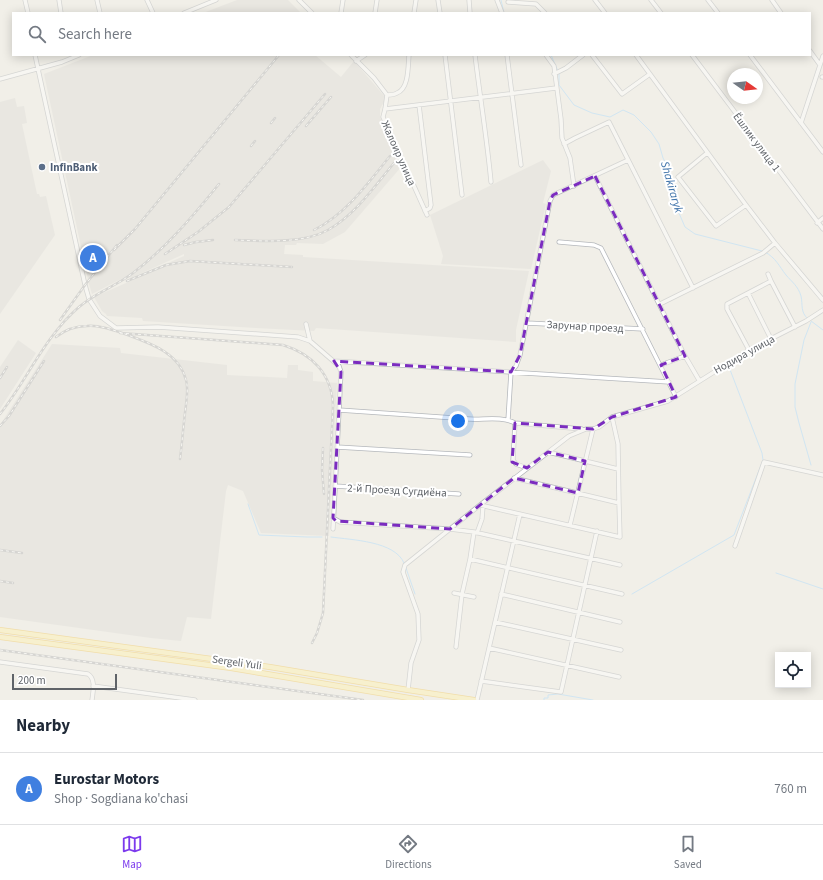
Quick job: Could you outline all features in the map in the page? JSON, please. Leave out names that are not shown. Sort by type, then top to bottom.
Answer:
[{"type":"main road","name":"Sergeli Yuli","points":[[0,630],[270,667],[476,700]]},
{"type":"main road","name":"Sergeli Yuli","points":[[0,637],[231,668],[421,700]]},
{"type":"street","points":[[25,0],[28,12]]},
{"type":"street","points":[[59,0],[62,12]]},
{"type":"street","points":[[97,0],[100,12]]},
{"type":"street","points":[[147,0],[153,12]]},
{"type":"street","points":[[186,12],[216,0]]},
{"type":"street","points":[[299,0],[311,12]]},
{"type":"street","points":[[341,12],[343,0]]},
{"type":"street","points":[[375,12],[377,0]]},
{"type":"street","points":[[414,12],[416,0]]},
{"type":"street","points":[[438,0],[440,12]]},
{"type":"street","points":[[469,0],[470,12]]},
{"type":"street","points":[[497,0],[502,12]]},
{"type":"street","points":[[595,0],[602,12]]},
{"type":"street","points":[[651,0],[660,12]]},
{"type":"street","points":[[708,0],[717,12]]},
{"type":"street","points":[[772,0],[780,12]]},
{"type":"street","points":[[508,2],[536,4],[544,12]]},
{"type":"street","points":[[811,52],[820,64]]},
{"type":"street","points":[[36,56],[87,292],[94,308],[100,316],[116,328],[158,326],[298,337],[310,340],[341,368],[333,529]]},
{"type":"street","points":[[0,79],[62,62],[71,56]]},
{"type":"street","points":[[352,56],[374,78],[387,95],[397,93],[402,90],[406,83],[409,56]]},
{"type":"street","points":[[356,60],[363,56]]},
{"type":"street","points":[[445,56],[462,195]]},
{"type":"street","points":[[475,56],[486,131],[491,182]]},
{"type":"street","points":[[507,56],[521,165]]},
{"type":"street","points":[[547,56],[557,73],[556,88],[561,119],[562,138],[570,158],[574,186]]},
{"type":"street","points":[[557,73],[582,56]]},
{"type":"street","points":[[593,56],[622,94],[650,74]]},
{"type":"street","points":[[637,56],[746,205],[823,300]]},
{"type":"street","name":"Ёшлик улица 1","points":[[693,56],[823,229]]},
{"type":"street","points":[[751,56],[823,152]]},
{"type":"street","points":[[801,123],[823,56]]},
{"type":"street","points":[[385,109],[556,88]]},
{"type":"street","name":"Жалоир улица","points":[[387,95],[382,117],[427,215]]},
{"type":"street","points":[[419,105],[431,205],[430,208],[425,211]]},
{"type":"street","points":[[564,144],[610,122],[693,288]]},
{"type":"street","points":[[708,153],[678,177],[716,226],[746,205]]},
{"type":"street","points":[[508,420],[511,372],[516,366],[520,355],[550,201],[553,195],[628,160]]},
{"type":"street","points":[[595,176],[685,356],[699,380]]},
{"type":"street","points":[[817,223],[823,218]]},
{"type":"street","points":[[559,242],[594,245],[601,248],[676,397]]},
{"type":"street","points":[[660,304],[763,253],[776,243]]},
{"type":"street","points":[[768,274],[795,327]]},
{"type":"street","points":[[749,350],[727,307],[729,303],[771,281]]},
{"type":"street","points":[[748,293],[771,339]]},
{"type":"street","name":"Нодира улица","points":[[593,430],[612,418],[668,401],[676,397],[699,380],[749,350],[795,327],[823,310]]},
{"type":"street","name":"Зарунар проезд","points":[[526,323],[643,329]]},
{"type":"street","points":[[306,324],[310,340]]},
{"type":"street","points":[[661,365],[685,356]]},
{"type":"street","points":[[334,361],[669,382]]},
{"type":"street","points":[[339,410],[508,420],[515,423],[593,430],[570,525]]},
{"type":"street","points":[[482,505],[620,537],[618,444],[612,418]]},
{"type":"street","points":[[515,423],[513,460],[516,464],[527,468]]},
{"type":"street","points":[[408,690],[411,663],[419,640],[418,614],[404,572],[405,566],[514,478],[569,436],[586,429]]},
{"type":"street","points":[[337,447],[470,455]]},
{"type":"street","points":[[548,452],[618,469]]},
{"type":"street","points":[[735,546],[764,462],[823,475]]},
{"type":"street","points":[[514,478],[619,503]]},
{"type":"street","name":"2-й Проезд Сугдиёна","points":[[335,486],[459,494]]},
{"type":"street","points":[[456,647],[462,594],[475,533],[482,519],[482,505]]},
{"type":"street","points":[[476,700],[482,681],[520,514]]},
{"type":"street","points":[[333,518],[340,522],[450,529],[475,533],[620,565]]},
{"type":"street","points":[[482,681],[561,692],[597,532]]},
{"type":"street","points":[[470,560],[622,594]]},
{"type":"street","points":[[454,593],[474,597]]},
{"type":"street","points":[[501,594],[620,622]]},
{"type":"street","points":[[495,622],[621,650]]},
{"type":"street","points":[[489,648],[619,677]]},
{"type":"street","points":[[0,662],[86,674],[93,678],[92,700]]},
{"type":"street","points":[[93,686],[178,699],[195,700]]},
{"type":"highlighted area","points":[[595,176],[685,356],[661,365],[676,397],[612,417],[593,429],[515,423],[512,462],[527,468],[548,452],[585,461],[578,493],[514,478],[450,529],[336,521],[333,518],[341,372],[334,361],[511,372],[520,355],[550,201],[553,195]]},
{"type":"shaded area","points":[[237,0],[288,0],[300,12],[206,12]]},
{"type":"shaded area","points":[[90,56],[316,56],[341,77],[354,61],[386,98],[380,109],[380,117],[402,166],[345,232],[323,244],[297,243],[296,245],[285,245],[284,254],[303,255],[303,257],[529,271],[516,330],[516,342],[316,328],[314,331],[143,321],[142,318],[107,316],[102,311],[94,297],[184,256],[184,254],[131,278],[127,276],[92,294],[44,74]]},
{"type":"shaded area","points":[[15,98],[17,107],[24,106],[27,123],[22,124],[37,194],[39,194],[40,197],[46,196],[55,235],[0,314],[0,102]]},
{"type":"shaded area","points":[[543,160],[551,171],[543,203],[546,204],[531,269],[441,264],[443,256],[430,215]]},
{"type":"shaded area","points":[[18,340],[36,353],[0,409],[0,367]]},
{"type":"shaded area","points":[[52,344],[120,348],[121,353],[227,365],[227,375],[287,378],[288,365],[298,365],[298,370],[313,372],[313,381],[337,383],[329,536],[261,533],[243,491],[228,485],[226,491],[211,619],[187,617],[181,641],[0,617],[0,425]]},
{"type":"waterway","name":"Shakiraryk","points":[[501,0],[504,12]]},
{"type":"waterway","name":"Shakiraryk","points":[[551,56],[558,71]]},
{"type":"waterway","name":"Shakiraryk","points":[[559,74],[559,85],[574,105],[592,113],[610,117],[623,110],[634,115],[651,132],[659,144],[663,158],[668,167],[667,177],[672,197],[685,227],[695,234],[762,251]]},
{"type":"waterway","name":"Shakiraryk","points":[[765,252],[775,260],[797,287],[801,296],[804,314],[808,319]]},
{"type":"waterway","name":"Shakiraryk","points":[[811,321],[823,330]]},
{"type":"waterway","points":[[811,322],[804,340],[795,384],[795,407],[811,465]]},
{"type":"waterway","points":[[632,594],[734,535],[763,460],[762,453],[729,367]]},
{"type":"waterway","points":[[248,504],[259,535],[322,537]]},
{"type":"waterway","points":[[331,537],[361,541],[382,546],[392,550],[404,563]]},
{"type":"waterway","points":[[406,568],[415,594]]},
{"type":"waterway","points":[[776,573],[823,589]]},
{"type":"waterway","points":[[544,700],[544,698],[548,698],[548,695],[558,694],[593,700]]},
{"type":"railway","points":[[114,250],[135,229],[278,56]]},
{"type":"railway","points":[[165,254],[198,232],[229,207],[325,94]]},
{"type":"railway","points":[[306,126],[331,97]]},
{"type":"railway","points":[[271,123],[275,118]]},
{"type":"railway","points":[[251,146],[255,141]]},
{"type":"railway","points":[[314,230],[326,223],[346,207],[365,187],[390,156]]},
{"type":"railway","points":[[235,240],[295,240],[307,238],[328,230],[338,224],[356,208],[394,163]]},
{"type":"railway","points":[[0,414],[46,345],[67,319],[85,302],[126,278],[157,253],[179,231],[219,184]]},
{"type":"railway","points":[[184,245],[213,240]]},
{"type":"railway","points":[[60,320],[85,285],[117,245]]},
{"type":"railway","points":[[127,281],[166,265],[190,261],[292,267]]},
{"type":"railway","points":[[56,337],[67,330],[78,327],[102,327],[153,345],[177,362],[186,380],[187,388],[180,459]]},
{"type":"railway","points":[[120,333],[283,345],[303,354],[311,360],[324,375],[329,384],[333,406],[323,613],[317,633],[312,643]]},
{"type":"railway","points":[[0,426],[9,416],[44,361]]},
{"type":"railway","points":[[0,378],[7,367]]},
{"type":"railway","points":[[323,448],[322,470],[324,494]]},
{"type":"railway","points":[[0,550],[22,553]]},
{"type":"railway","points":[[0,581],[13,583]]},
{"type":"railway","points":[[0,650],[363,700]]},
{"type":"place","name":"InfinBank","points":[[42,167]]},
{"type":"place","name":"Eurostar Motors","points":[[93,258]]}]
